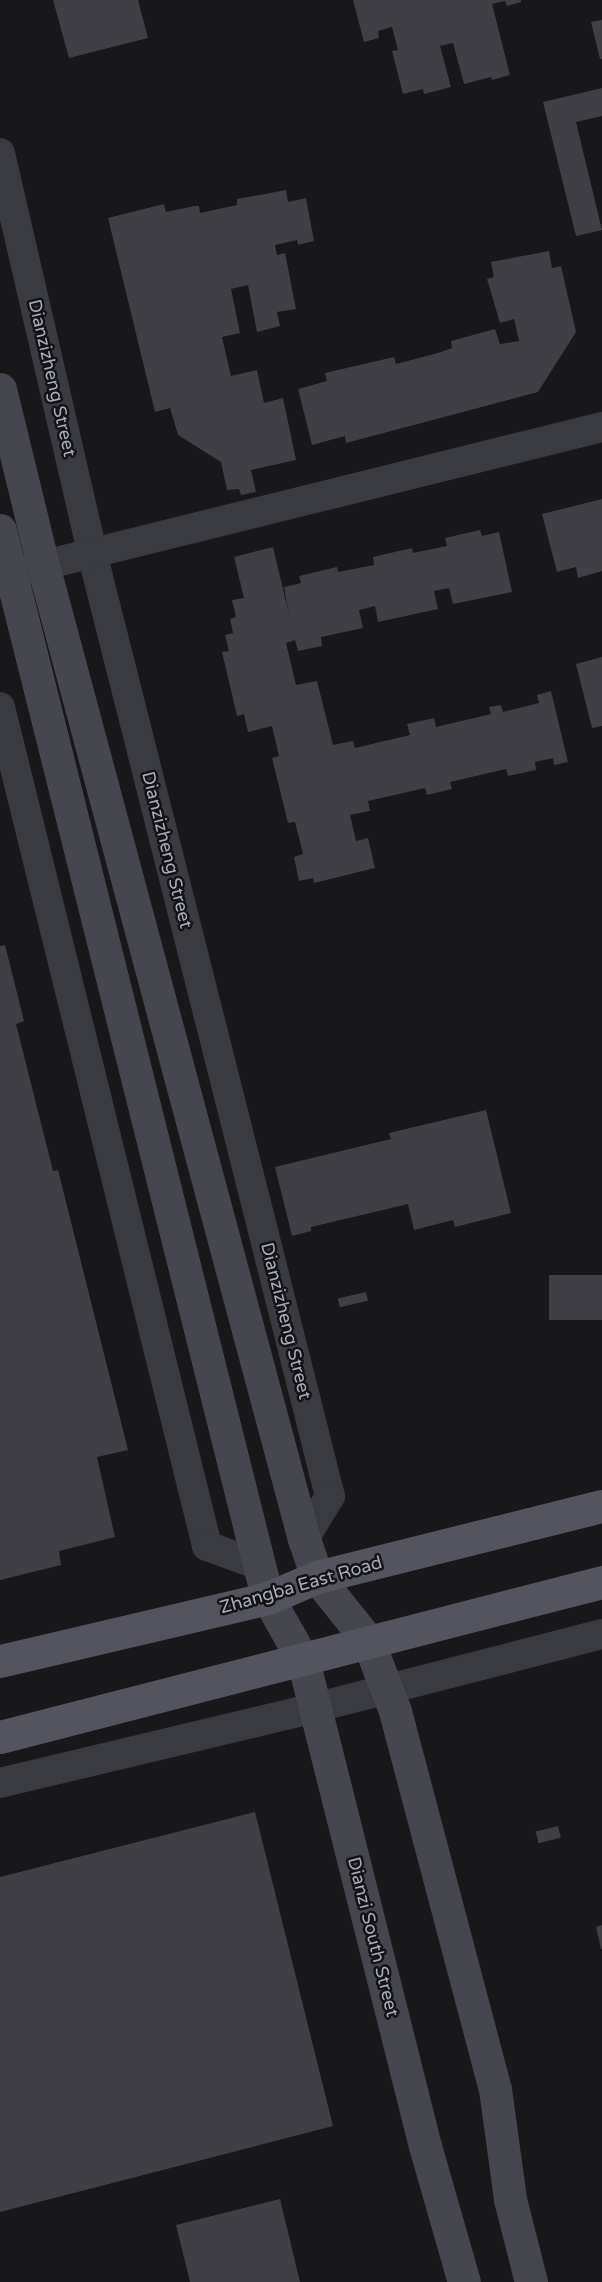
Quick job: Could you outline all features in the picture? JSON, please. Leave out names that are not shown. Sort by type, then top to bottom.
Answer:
[{"type":"main road","name":"Dianzizheng Street","points":[[0,389],[44,566],[304,1539],[317,1577],[368,1641]]},
{"type":"main road","points":[[0,530],[268,1598]]},
{"type":"main road","name":"Zhangba East Road","points":[[0,1661],[268,1598],[317,1577],[602,1506]]},
{"type":"main road","points":[[0,1737],[602,1581]]},
{"type":"main road","name":"Dianzi South Street","points":[[268,1598],[303,1660],[425,2146],[464,2282]]},
{"type":"main road","points":[[368,1641],[388,1690],[495,2089],[510,2199],[531,2282]]},
{"type":"street","name":"Dianzizheng Street","points":[[0,153],[92,553],[330,1496],[304,1539]]},
{"type":"street","points":[[11,574],[602,427]]},
{"type":"street","points":[[46,713],[1,718],[207,1546],[259,1565]]},
{"type":"street","points":[[0,1783],[388,1690],[602,1634]]},
{"type":"building","points":[[53,0],[138,0],[148,38],[69,58]]},
{"type":"building","points":[[353,0],[521,0],[521,2],[507,6],[505,1],[492,4],[510,75],[464,84],[453,43],[440,46],[451,87],[424,94],[423,89],[403,94],[392,51],[398,50],[392,27],[378,31],[379,38],[364,42]]},
{"type":"building","points":[[602,20],[602,59],[600,59],[591,22]]},
{"type":"building","points":[[602,88],[602,116],[576,122],[602,230],[576,236],[543,102]]},
{"type":"building","points":[[286,190],[288,202],[306,198],[314,241],[298,245],[297,240],[275,245],[277,255],[285,253],[296,309],[277,312],[280,326],[257,332],[248,285],[231,289],[240,333],[222,337],[231,376],[257,370],[264,403],[283,398],[296,460],[251,470],[256,492],[241,495],[239,489],[227,490],[221,462],[178,435],[170,408],[155,412],[108,218],[164,204],[166,212],[199,206],[200,213],[237,205],[237,199]]},
{"type":"building","points":[[549,251],[552,268],[561,266],[576,332],[538,392],[346,443],[345,436],[312,445],[298,389],[327,381],[325,373],[394,357],[396,364],[438,353],[452,348],[451,341],[495,329],[500,344],[519,341],[514,319],[500,323],[487,279],[494,277],[491,262]]},
{"type":"building","points":[[602,499],[602,571],[578,578],[576,567],[557,572],[542,514]]},
{"type":"building","points":[[480,530],[482,536],[499,532],[512,592],[453,604],[449,588],[434,591],[438,609],[378,622],[375,606],[359,610],[363,628],[321,637],[322,646],[298,651],[295,640],[286,643],[296,685],[317,681],[333,745],[353,741],[355,748],[410,735],[407,724],[434,718],[436,727],[491,714],[489,707],[501,705],[503,712],[539,703],[537,695],[551,691],[568,762],[554,765],[553,758],[535,762],[536,770],[508,776],[506,769],[450,782],[452,789],[427,795],[425,788],[368,801],[370,811],[350,815],[356,841],[368,838],[375,868],[314,883],[313,878],[299,881],[294,857],[303,854],[295,822],[288,823],[272,758],[279,756],[272,726],[248,732],[244,714],[237,716],[222,652],[229,651],[225,635],[233,633],[230,619],[236,617],[232,600],[244,598],[234,557],[273,547],[289,614],[284,587],[301,583],[299,576],[337,567],[338,572],[374,565],[373,557],[412,548],[413,553],[447,546],[445,538]]},
{"type":"building","points":[[602,657],[602,726],[592,728],[576,664]]},
{"type":"building","points":[[5,945],[24,1021],[16,1024],[53,1171],[58,1170],[128,1450],[97,1457],[115,1537],[59,1551],[61,1565],[0,1580],[0,946]]},
{"type":"building","points":[[486,1110],[511,1213],[455,1227],[453,1220],[414,1230],[408,1204],[311,1227],[311,1231],[292,1236],[275,1167],[391,1139],[389,1133]]},
{"type":"building","points":[[549,1275],[602,1275],[602,1320],[549,1320]]},
{"type":"building","points":[[366,1292],[368,1301],[340,1307],[338,1299]]},
{"type":"building","points":[[255,1812],[333,2126],[0,2212],[0,1877]]},
{"type":"building","points":[[558,1826],[561,1838],[539,1843],[536,1832]]},
{"type":"building","points":[[602,1925],[602,1949],[601,1949],[596,1927]]},
{"type":"building","points":[[280,2199],[300,2282],[190,2282],[176,2225]]}]
